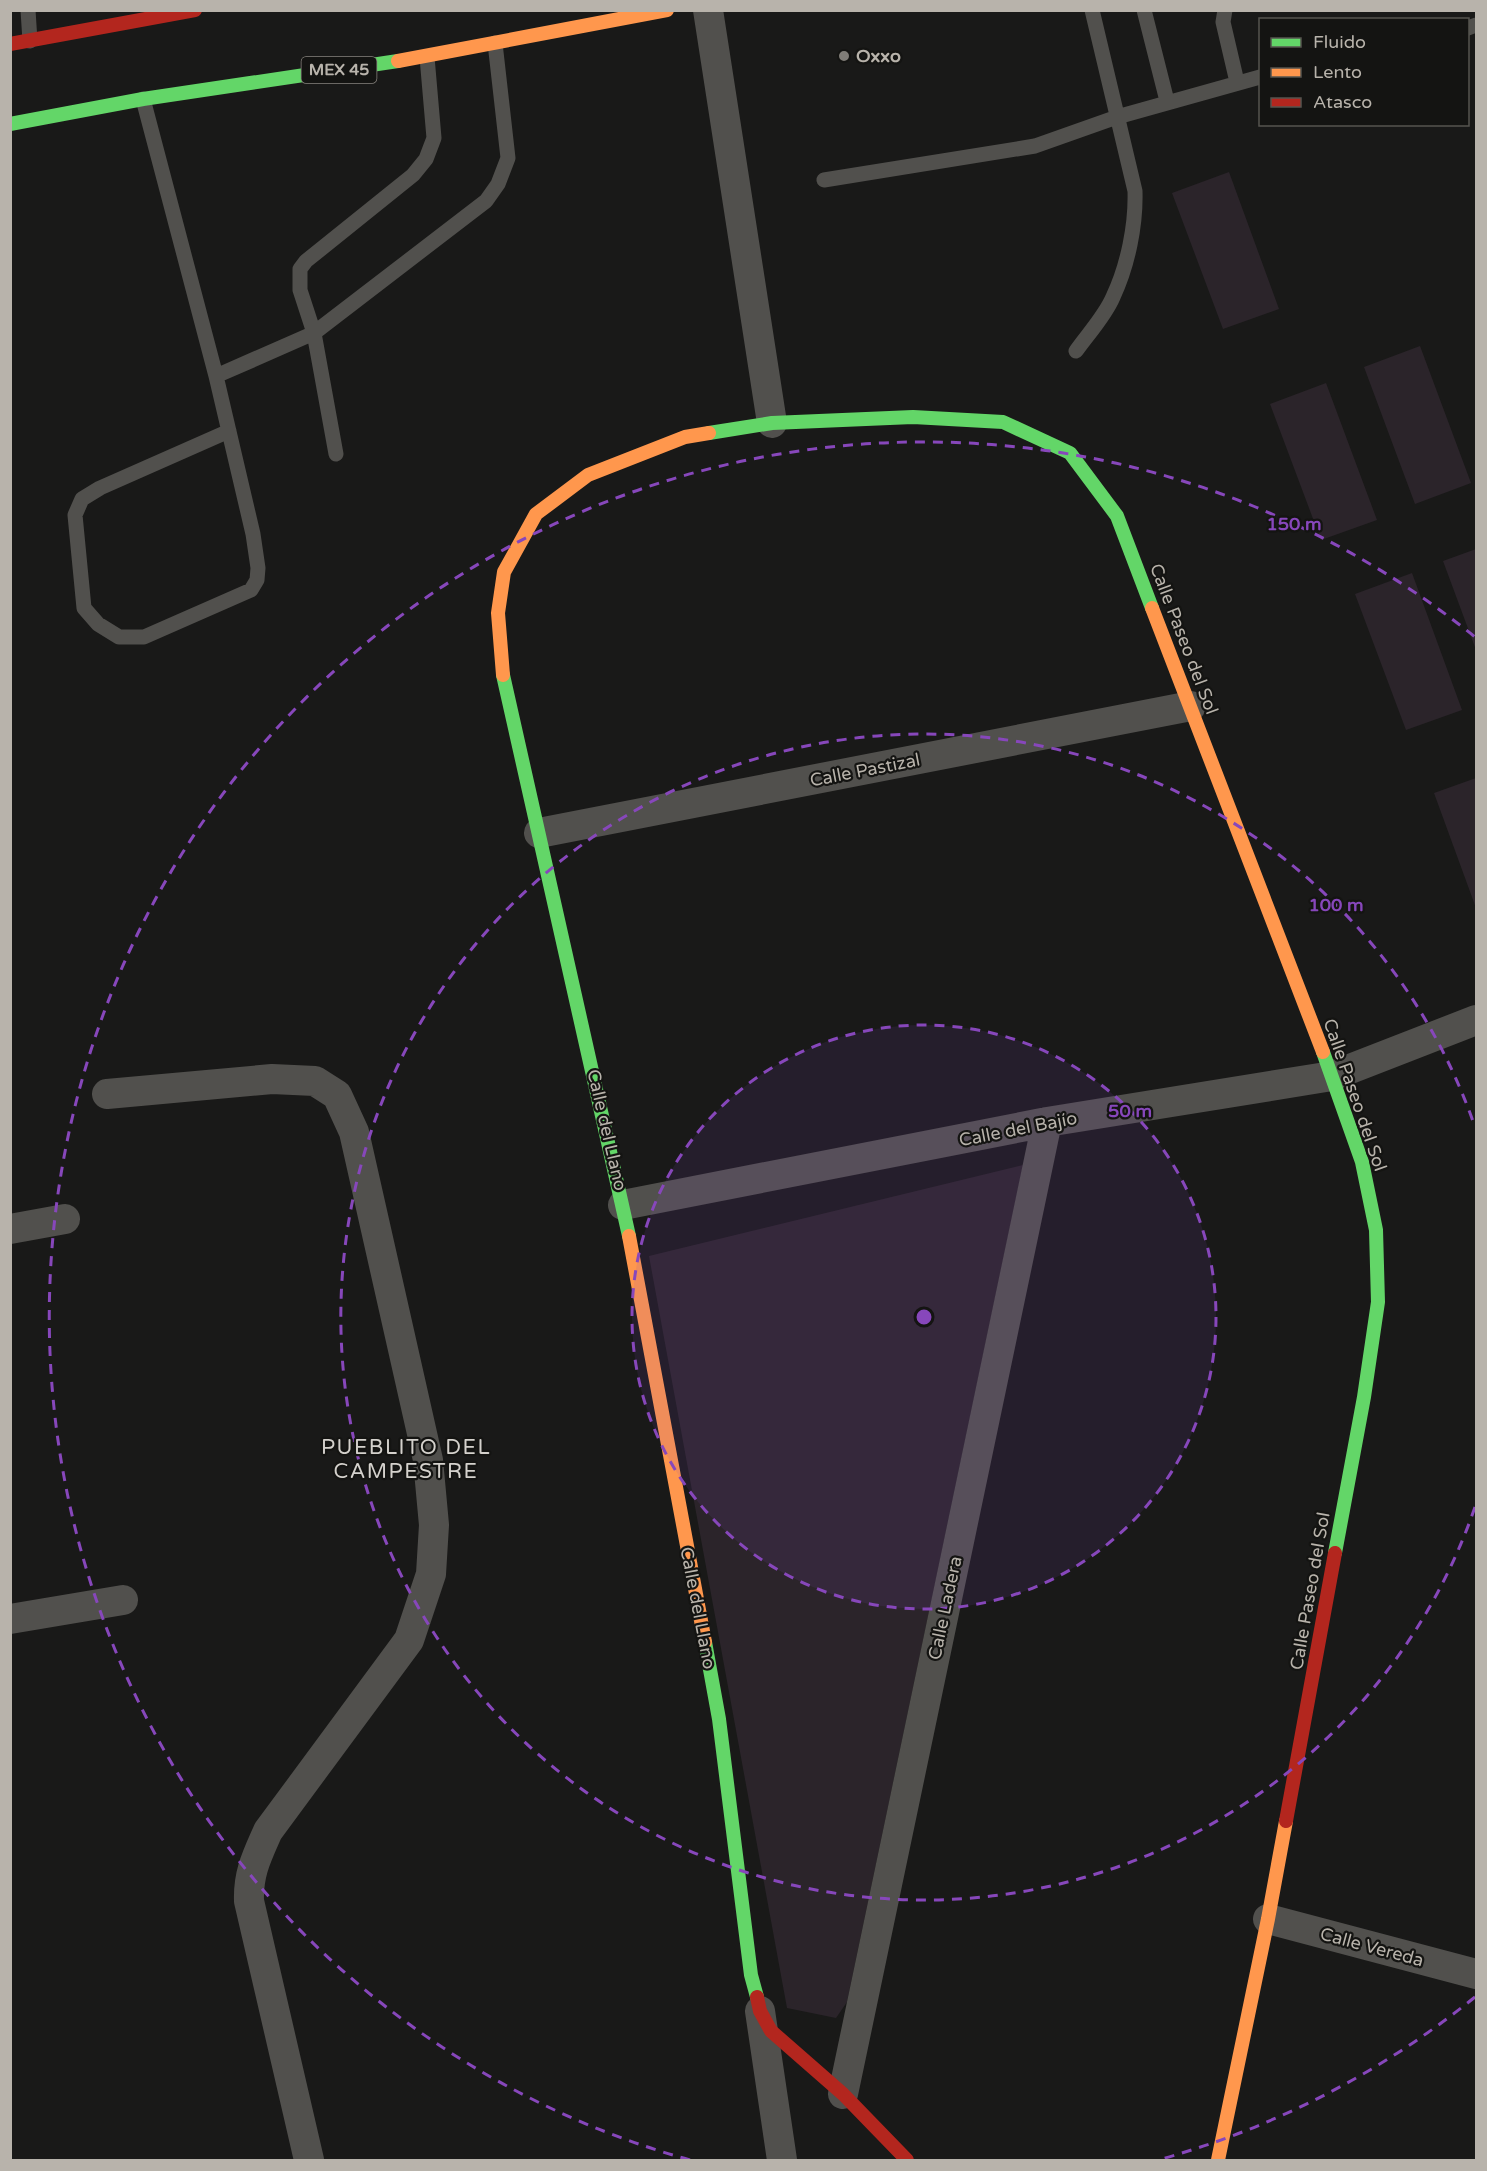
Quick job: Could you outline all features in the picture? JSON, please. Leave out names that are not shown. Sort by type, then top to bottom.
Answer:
[{"type":"street","points":[[10,44],[195,10]]},
{"type":"street","name":"MEX 45","points":[[10,124],[143,99],[427,57],[667,10]]},
{"type":"street","points":[[708,10],[772,423]]},
{"type":"street","name":"Calle Paseo del Sol","points":[[772,423],[913,417],[1003,422],[1070,453],[1118,516],[1332,1076],[1362,1162],[1376,1230],[1378,1302],[1364,1397],[1268,1918],[1218,2160]]},
{"type":"street","name":"Calle del Llano","points":[[772,423],[685,437],[588,475],[536,514],[504,572],[498,613],[502,671],[623,1205],[719,1719],[751,1975],[760,2011],[782,2160]]},
{"type":"street","name":"Calle Pastizal","points":[[539,833],[1191,706]]},
{"type":"street","name":"Calle del Bajío","points":[[623,1205],[1047,1122],[1332,1076],[1476,1020]]},
{"type":"street","points":[[107,1094],[272,1078],[315,1081],[337,1095],[354,1132],[428,1460],[434,1525],[431,1574],[408,1640],[268,1831],[254,1863],[249,1883],[249,1901],[309,2160]]},
{"type":"street","name":"Calle Ladera","points":[[843,2094],[1047,1122]]},
{"type":"street","points":[[10,1229],[65,1219]]},
{"type":"street","points":[[10,1619],[123,1600]]},
{"type":"street","name":"Calle Vereda","points":[[1268,1918],[1476,1974]]},
{"type":"street","name":"Calle del Llano","points":[[760,2011],[771,2031],[843,2094],[907,2160]]},
{"type":"lane","points":[[28,10],[30,40]]},
{"type":"lane","points":[[1076,351],[1113,297],[1125,262],[1136,213],[1136,191],[1092,10]]},
{"type":"lane","points":[[1144,10],[1167,101]]},
{"type":"lane","points":[[1225,10],[1223,22],[1237,82]]},
{"type":"lane","points":[[216,376],[314,333],[486,201],[498,184],[507,158],[495,43]]},
{"type":"lane","points":[[336,454],[314,333],[300,290],[300,269],[306,261],[413,175],[426,159],[434,138],[427,57]]},
{"type":"lane","points":[[824,180],[1035,146],[1167,101],[1259,77]]},
{"type":"lane","points":[[143,99],[216,376],[229,430],[254,534],[258,568],[257,580],[251,590],[144,637],[119,637],[98,624],[84,608],[75,533],[75,515],[82,499],[100,488],[229,430]]},
{"type":"shaded area","points":[[1229,172],[1279,309],[1223,329],[1172,193]]},
{"type":"shaded area","points":[[1420,346],[1471,483],[1415,504],[1364,367]]},
{"type":"shaded area","points":[[1326,383],[1377,520],[1321,540],[1270,404]]},
{"type":"shaded area","points":[[1476,549],[1476,650],[1443,561]]},
{"type":"shaded area","points":[[1412,573],[1462,710],[1406,730],[1355,594]]},
{"type":"shaded area","points":[[1476,778],[1476,908],[1434,793]]},
{"type":"shaded area","points":[[1023,1165],[847,2002],[836,2018],[787,2008],[649,1256]]},
{"type":"traffic: fast","points":[[10,124],[143,99],[398,61]]},
{"type":"traffic: fast","points":[[709,433],[772,423],[913,417],[1003,422],[1070,453],[1117,516],[1152,608]]},
{"type":"traffic: fast","points":[[503,675],[629,1236]]},
{"type":"traffic: fast","points":[[1323,1052],[1362,1162],[1376,1230],[1378,1302],[1364,1397],[1335,1553]]},
{"type":"traffic: fast","points":[[705,1642],[719,1719],[751,1975],[757,1997]]},
{"type":"traffic: slow","points":[[398,61],[667,10]]},
{"type":"traffic: slow","points":[[503,675],[498,613],[504,572],[536,514],[588,475],[685,437],[709,433]]},
{"type":"traffic: slow","points":[[1152,608],[1323,1052]]},
{"type":"traffic: slow","points":[[629,1236],[705,1642]]},
{"type":"traffic: slow","points":[[1218,2160],[1286,1821]]},
{"type":"traffic: jam","points":[[10,44],[195,10]]},
{"type":"traffic: jam","points":[[1286,1821],[1335,1553]]},
{"type":"traffic: jam","points":[[757,1997],[760,2011],[771,2031],[843,2094],[907,2160]]},
{"type":"place","name":"Oxxo","points":[[844,56]]},
{"type":"district","name":"PUEBLITO DEL CAMPESTRE","points":[[406,1459]]}]
